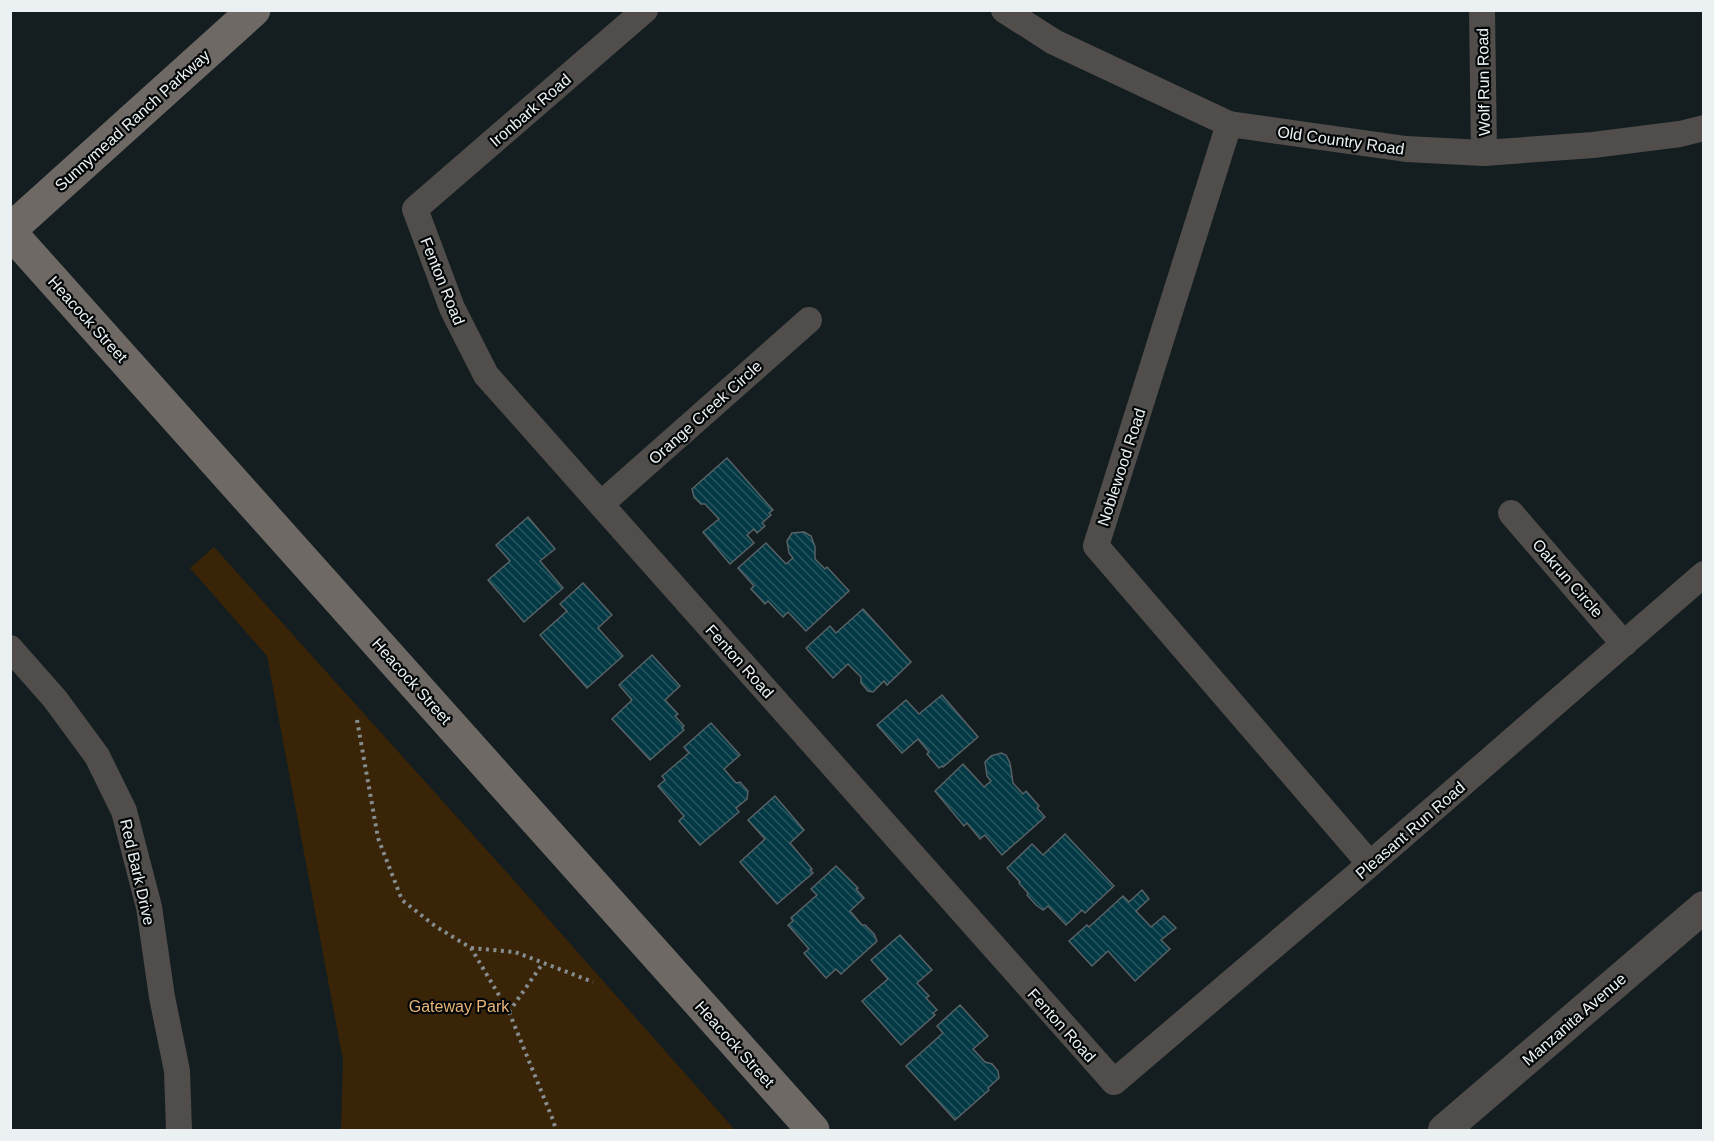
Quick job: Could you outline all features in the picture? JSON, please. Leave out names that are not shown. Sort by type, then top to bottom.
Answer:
[{"type":"main road","name":"Sunnymead Ranch Parkway","points":[[10,231],[254,10]]},
{"type":"main road","name":"Heacock Street","points":[[10,231],[813,1131]]},
{"type":"street","name":"Ironbark Road","points":[[415,209],[645,10]]},
{"type":"street","name":"Old Country Road","points":[[1004,10],[1054,42],[1229,124],[1406,149],[1485,153],[1593,145],[1680,134],[1704,128]]},
{"type":"street","name":"Wolf Run Road","points":[[1482,10],[1485,153]]},
{"type":"street","name":"Noblewood Road","points":[[1229,124],[1096,546],[1371,864]]},
{"type":"street","name":"Fenton Road","points":[[415,209],[452,308],[486,375],[1114,1082]]},
{"type":"street","name":"Orange Creek Circle","points":[[601,504],[809,320]]},
{"type":"street","name":"Oakrun Circle","points":[[1511,513],[1624,644]]},
{"type":"street","name":"Pleasant Run Road","points":[[1114,1082],[1371,864],[1704,574]]},
{"type":"street","name":"Red Bark Drive","points":[[10,648],[55,699],[97,756],[124,811],[149,907],[162,997],[177,1071],[179,1131]]},
{"type":"street","name":"Manzanita Avenue","points":[[1444,1131],[1704,908]]},
{"type":"path","points":[[357,720],[378,838],[402,900],[435,926],[471,948],[515,952],[593,982]]},
{"type":"path","points":[[471,948],[509,1012],[556,1131]]},
{"type":"path","points":[[509,1012],[543,963]]},
{"type":"green space","name":"Gateway Park","points":[[214,547],[735,1130],[341,1130],[343,1060],[267,656],[190,568]]},
{"type":"building","points":[[727,458],[773,510],[762,523],[765,526],[757,533],[754,529],[747,535],[754,543],[730,564],[703,532],[719,519],[705,504],[701,504],[694,497],[692,489]]},
{"type":"building","points":[[528,517],[555,549],[540,561],[563,588],[524,622],[488,580],[510,561],[496,545]]},
{"type":"building","points":[[804,532],[811,536],[815,547],[815,559],[825,569],[827,567],[849,591],[806,631],[788,612],[783,617],[768,601],[765,604],[751,589],[754,586],[738,568],[766,543],[786,564],[793,558],[789,553],[787,541],[792,533]]},
{"type":"building","points":[[583,583],[612,615],[598,628],[623,656],[587,688],[540,635],[567,611],[560,604]]},
{"type":"building","points":[[863,609],[911,662],[887,685],[884,681],[873,692],[868,691],[861,683],[861,677],[848,664],[833,678],[806,648],[830,626],[836,633]]},
{"type":"building","points":[[652,655],[680,686],[665,700],[678,714],[675,716],[684,726],[682,728],[684,730],[650,760],[612,719],[632,700],[619,685]]},
{"type":"building","points":[[942,695],[978,737],[939,768],[918,739],[902,753],[877,725],[906,700],[919,714]]},
{"type":"building","points":[[711,723],[740,755],[724,769],[736,783],[740,782],[748,791],[747,799],[736,808],[739,812],[700,845],[679,821],[684,816],[658,786],[665,780],[662,776],[689,753],[684,747]]},
{"type":"building","points":[[1001,753],[1006,755],[1010,763],[1013,783],[1023,794],[1026,791],[1045,817],[1002,855],[985,835],[980,839],[967,823],[964,826],[935,791],[963,764],[984,787],[991,781],[987,776],[985,762],[991,756]]},
{"type":"building","points":[[775,796],[804,830],[790,843],[813,873],[777,904],[740,862],[765,839],[748,820]]},
{"type":"building","points":[[1065,834],[1114,886],[1085,913],[1082,910],[1066,925],[1048,906],[1043,910],[1036,905],[1007,868],[1032,844],[1043,855]]},
{"type":"building","points":[[836,866],[858,888],[856,889],[864,898],[850,911],[862,925],[874,934],[877,941],[841,974],[836,969],[826,978],[804,953],[809,949],[788,925],[793,921],[791,918],[817,895],[811,889]]},
{"type":"building","points":[[1142,890],[1149,899],[1136,911],[1151,927],[1164,916],[1176,928],[1161,940],[1170,949],[1135,981],[1108,951],[1092,966],[1069,941],[1087,925],[1089,927],[1123,896],[1129,902]]},
{"type":"building","points":[[900,935],[932,970],[917,983],[929,996],[926,998],[937,1010],[933,1013],[935,1015],[901,1045],[862,1001],[888,979],[871,960]]},
{"type":"building","points":[[960,1005],[988,1036],[973,1049],[985,1062],[992,1064],[998,1071],[999,1078],[955,1120],[906,1066],[943,1033],[937,1026]]}]
